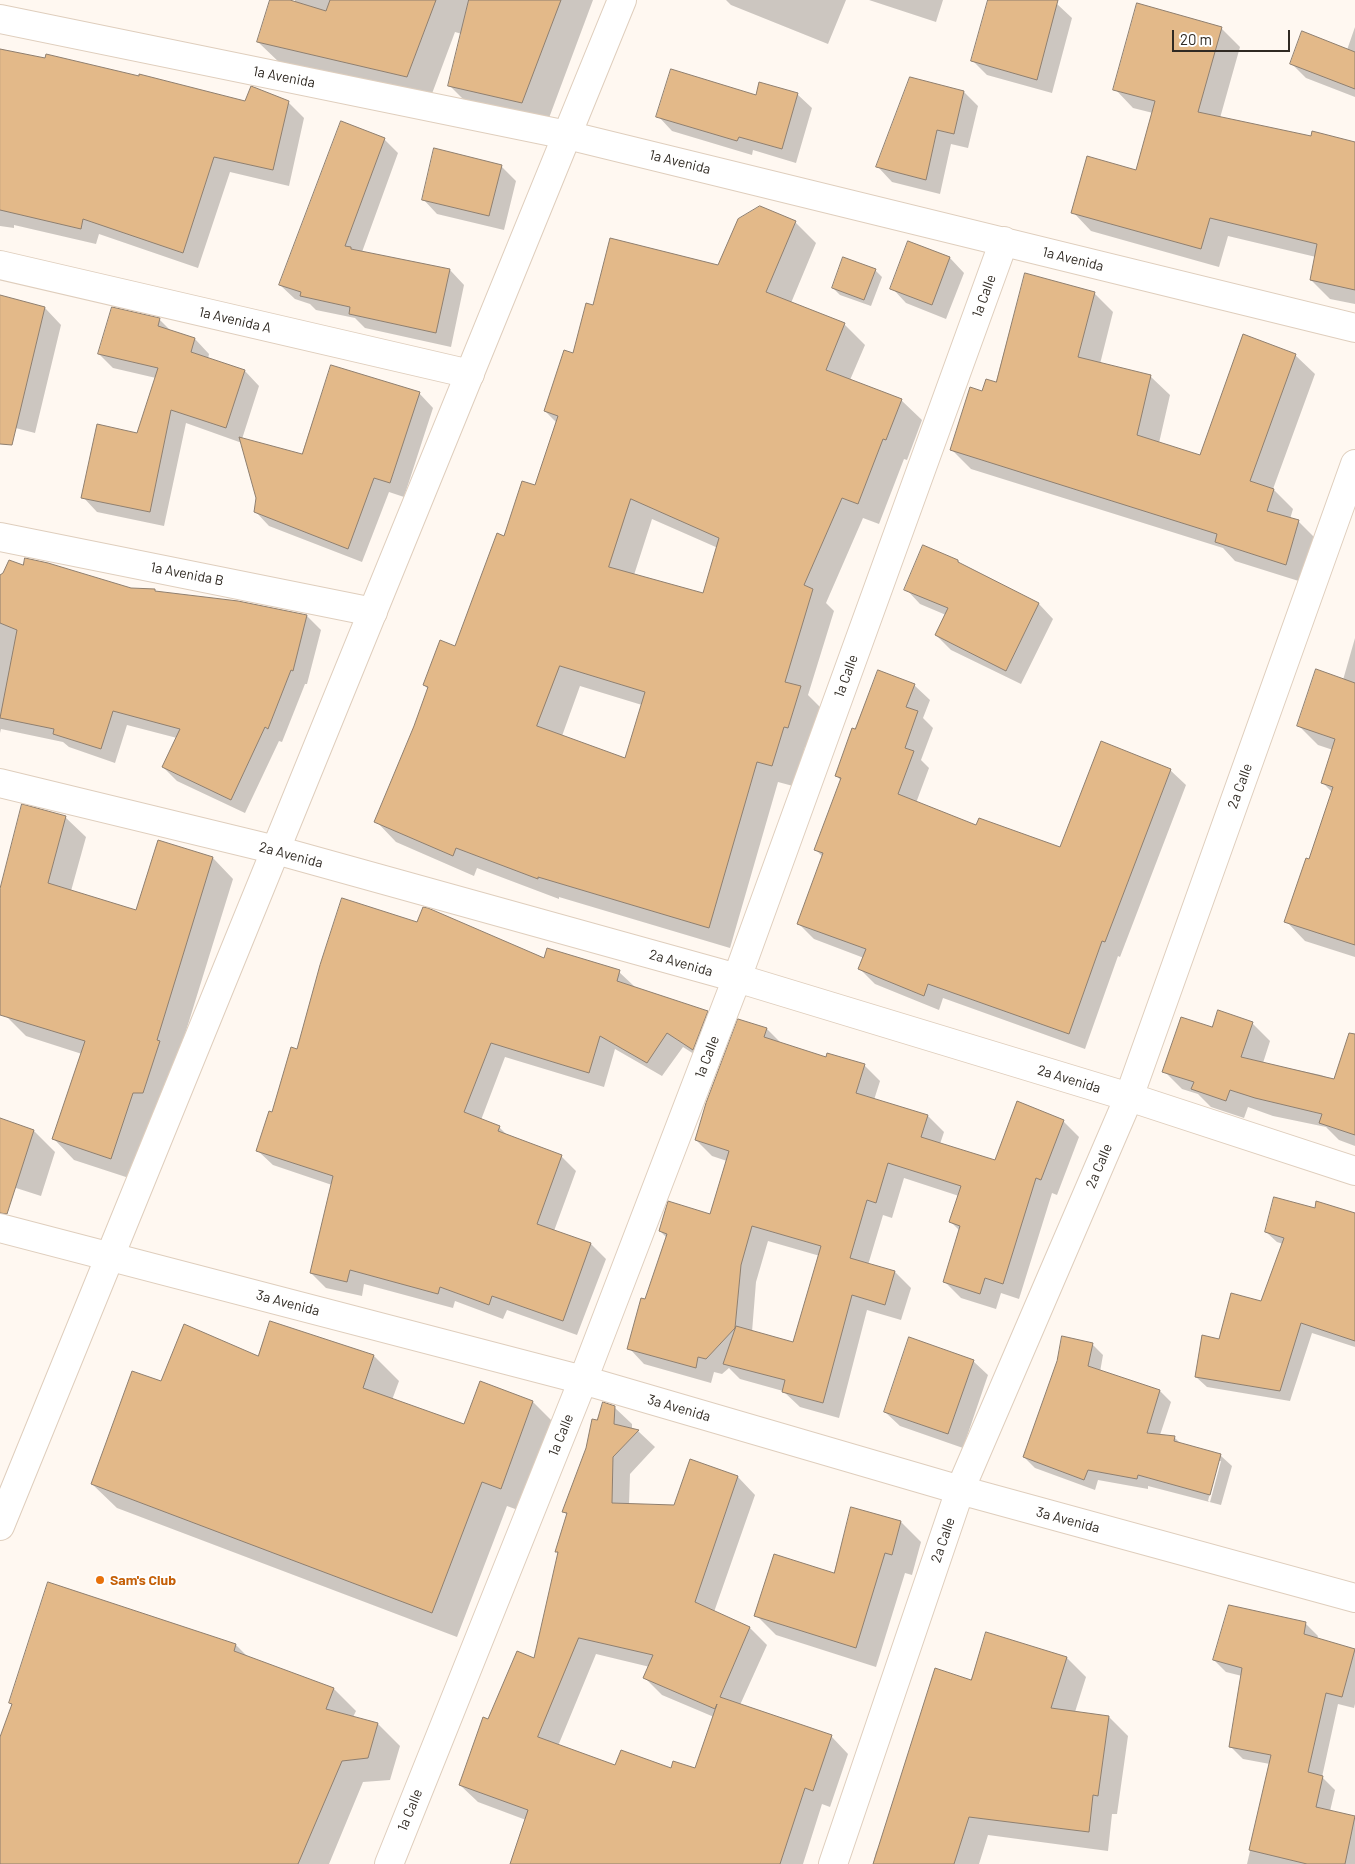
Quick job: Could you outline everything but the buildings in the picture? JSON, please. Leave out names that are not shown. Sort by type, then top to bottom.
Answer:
[{"type":"street","points":[[0,1526],[622,0]]},
{"type":"street","name":"1a Avenida","points":[[0,19],[567,135],[1355,328]]},
{"type":"street","name":"1a Calle","points":[[389,1864],[583,1380],[737,978],[1004,241]]},
{"type":"street","name":"1a Avenida A","points":[[0,265],[470,374]]},
{"type":"street","name":"2a Calle","points":[[833,1864],[960,1490],[1128,1097],[1355,464]]},
{"type":"street","name":"1a Avenida B","points":[[0,537],[373,612]]},
{"type":"street","name":"2a Avenida","points":[[0,783],[276,850],[737,978],[1128,1097],[1355,1171]]},
{"type":"street","name":"3a Avenida","points":[[0,1228],[583,1380],[960,1490],[1355,1598]]},
{"type":"place","name":"Sam's Club","points":[[100,1580]]}]
